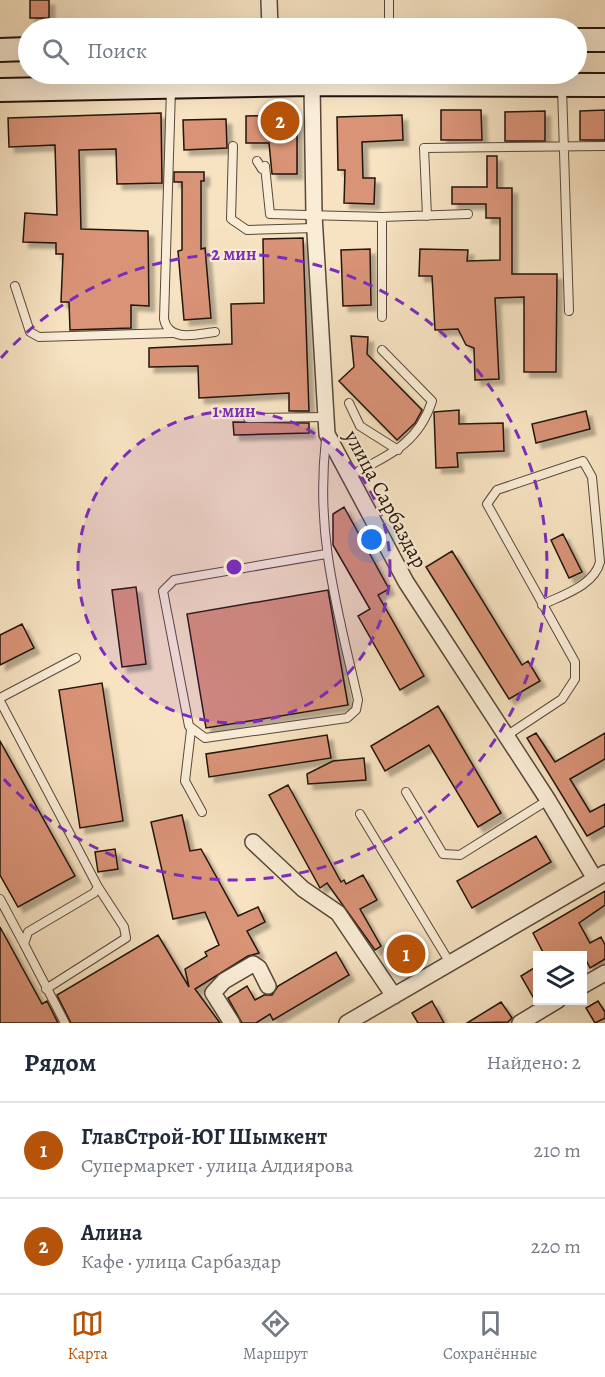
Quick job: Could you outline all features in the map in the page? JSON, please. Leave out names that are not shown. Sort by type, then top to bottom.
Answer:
[{"type":"main road","points":[[587,40],[605,40]]},
{"type":"main road","points":[[0,50],[18,49]]},
{"type":"main road","points":[[587,83],[605,85]]},
{"type":"main road","points":[[0,90],[224,84]]},
{"type":"street","points":[[269,0],[270,18]]},
{"type":"street","name":"улица Сарбаздар","points":[[312,84],[314,222],[327,434],[406,582],[600,876]]},
{"type":"street","points":[[253,842],[303,889],[338,913],[394,996]]},
{"type":"street","points":[[347,1023],[600,876]]},
{"type":"street","points":[[232,1023],[213,993],[224,981],[253,964],[259,968],[268,986]]},
{"type":"street","points":[[587,983],[605,973]]},
{"type":"street","points":[[520,1023],[550,1005]]},
{"type":"lane","points":[[388,0],[389,18]]},
{"type":"lane","points":[[562,84],[569,311]]},
{"type":"lane","points":[[171,87],[164,319],[172,333]]},
{"type":"lane","points":[[233,146],[231,219],[247,230],[382,217],[468,214]]},
{"type":"lane","points":[[427,216],[424,148],[605,146]]},
{"type":"lane","points":[[256,161],[262,169],[265,166],[270,214],[314,222]]},
{"type":"lane","points":[[382,217],[382,317]]},
{"type":"lane","points":[[15,286],[30,332],[39,337],[172,333],[180,336],[215,332]]},
{"type":"lane","points":[[350,476],[398,450],[425,423],[432,401],[382,350]]},
{"type":"lane","points":[[349,403],[360,426],[398,450]]},
{"type":"lane","points":[[248,418],[325,417]]},
{"type":"lane","points":[[191,730],[205,738],[347,718],[356,710],[358,700],[326,554],[322,480],[327,434]]},
{"type":"lane","points":[[506,736],[562,699],[575,680],[575,662],[542,605],[487,504],[497,490],[583,461],[592,477],[600,562],[598,572],[589,581],[542,605]]},
{"type":"lane","points":[[202,812],[185,781],[191,730],[162,597],[167,585],[174,580],[326,554]]},
{"type":"lane","points":[[46,989],[126,938],[124,927],[98,887],[0,699],[76,658]]},
{"type":"lane","points":[[406,792],[443,854],[460,855],[549,800]]},
{"type":"lane","points":[[360,814],[450,963]]},
{"type":"lane","points":[[24,944],[28,932],[94,893],[98,887]]},
{"type":"lane","points":[[0,899],[65,1023]]},
{"type":"building","points":[[30,0],[49,0],[49,18],[30,18]]},
{"type":"building","points":[[441,110],[481,110],[482,140],[441,140]]},
{"type":"building","points":[[605,110],[605,140],[580,140],[580,111]]},
{"type":"building","points":[[545,111],[545,141],[505,141],[505,112]]},
{"type":"building","points":[[161,113],[162,183],[117,184],[116,149],[79,150],[81,229],[148,231],[149,306],[131,305],[131,328],[70,330],[69,302],[61,302],[63,254],[56,254],[56,243],[23,242],[25,213],[57,215],[55,145],[9,147],[8,118]]},
{"type":"building","points":[[297,115],[297,174],[272,174],[269,143],[246,143],[246,116]]},
{"type":"building","points":[[402,115],[403,140],[362,142],[363,178],[375,178],[374,204],[344,203],[345,170],[338,170],[337,117]]},
{"type":"building","points":[[226,119],[227,148],[184,150],[183,120]]},
{"type":"building","points":[[487,156],[497,156],[497,188],[512,188],[512,274],[557,274],[556,372],[524,372],[524,297],[495,298],[499,379],[475,380],[474,348],[466,345],[458,329],[435,330],[432,276],[419,276],[420,249],[468,250],[467,261],[500,260],[500,218],[486,218],[486,204],[452,204],[452,187],[487,187]]},
{"type":"building","points":[[174,172],[204,172],[204,181],[201,181],[201,249],[205,248],[211,318],[184,320],[178,251],[182,250],[182,182],[174,182]]},
{"type":"building","points":[[303,238],[309,411],[289,411],[289,393],[199,398],[198,366],[149,367],[149,348],[232,344],[231,304],[264,303],[263,239]]},
{"type":"building","points":[[370,249],[371,305],[343,306],[341,250]]},
{"type":"building","points":[[351,336],[368,337],[367,354],[422,410],[415,423],[397,440],[339,381],[354,367]]},
{"type":"building","points":[[459,410],[459,424],[503,423],[504,451],[457,453],[458,467],[436,468],[434,412]]},
{"type":"building","points":[[586,411],[590,429],[536,443],[532,424]]},
{"type":"building","points":[[233,422],[309,423],[309,433],[234,435]]},
{"type":"building","points":[[344,507],[389,589],[378,595],[424,676],[400,690],[358,616],[370,609],[333,545],[333,514]]},
{"type":"building","points":[[563,534],[582,572],[569,578],[551,540]]},
{"type":"building","points":[[452,551],[522,665],[528,661],[540,681],[509,699],[426,567]]},
{"type":"building","points":[[136,587],[146,664],[122,667],[112,590]]},
{"type":"building","points":[[328,590],[348,705],[206,728],[187,614]]},
{"type":"building","points":[[22,624],[34,648],[0,665],[0,635]]},
{"type":"building","points":[[102,683],[123,821],[80,828],[59,690]]},
{"type":"building","points":[[438,706],[501,813],[478,827],[429,745],[385,771],[371,746]]},
{"type":"building","points":[[536,733],[555,762],[605,733],[605,759],[570,779],[590,812],[605,804],[605,826],[587,836],[527,738]]},
{"type":"building","points":[[327,735],[331,758],[209,777],[206,754]]},
{"type":"building","points":[[0,741],[75,876],[18,907],[0,875]]},
{"type":"building","points":[[364,758],[366,780],[308,784],[307,774],[333,761]]},
{"type":"building","points":[[288,785],[341,882],[344,880],[346,884],[363,875],[377,900],[360,909],[381,946],[375,950],[327,883],[320,888],[269,795]]},
{"type":"building","points":[[182,815],[190,851],[201,849],[238,916],[258,907],[265,922],[247,931],[259,953],[248,956],[195,989],[220,1023],[71,1023],[57,995],[158,935],[189,987],[185,969],[207,956],[205,952],[219,945],[205,912],[173,919],[151,822]]},
{"type":"building","points":[[536,836],[551,862],[472,908],[457,881]]},
{"type":"building","points":[[115,849],[118,869],[98,872],[95,852]]},
{"type":"building","points":[[605,891],[605,905],[579,923],[590,943],[601,937],[605,945],[605,959],[590,968],[587,962],[587,951],[542,951],[533,933]]},
{"type":"building","points":[[0,927],[42,1004],[47,1001],[58,1023],[0,1023]]},
{"type":"building","points":[[407,937],[416,952],[398,962],[389,948]]},
{"type":"building","points":[[336,952],[349,975],[273,1020],[270,1014],[256,1023],[242,1023],[228,998],[247,986],[255,1000],[264,995],[272,995],[278,986]]},
{"type":"building","points":[[533,968],[533,997],[521,976]]},
{"type":"building","points":[[432,1001],[444,1023],[418,1023],[412,1013]]},
{"type":"building","points":[[598,1001],[605,1012],[605,1018],[595,1023],[586,1008]]},
{"type":"building","points":[[501,1002],[512,1018],[508,1022],[467,1023]]},
{"type":"place","name":"Алина","points":[[280,121]]},
{"type":"place","name":"ГлавСтрой-ЮГ Шымкент","points":[[406,954]]}]
